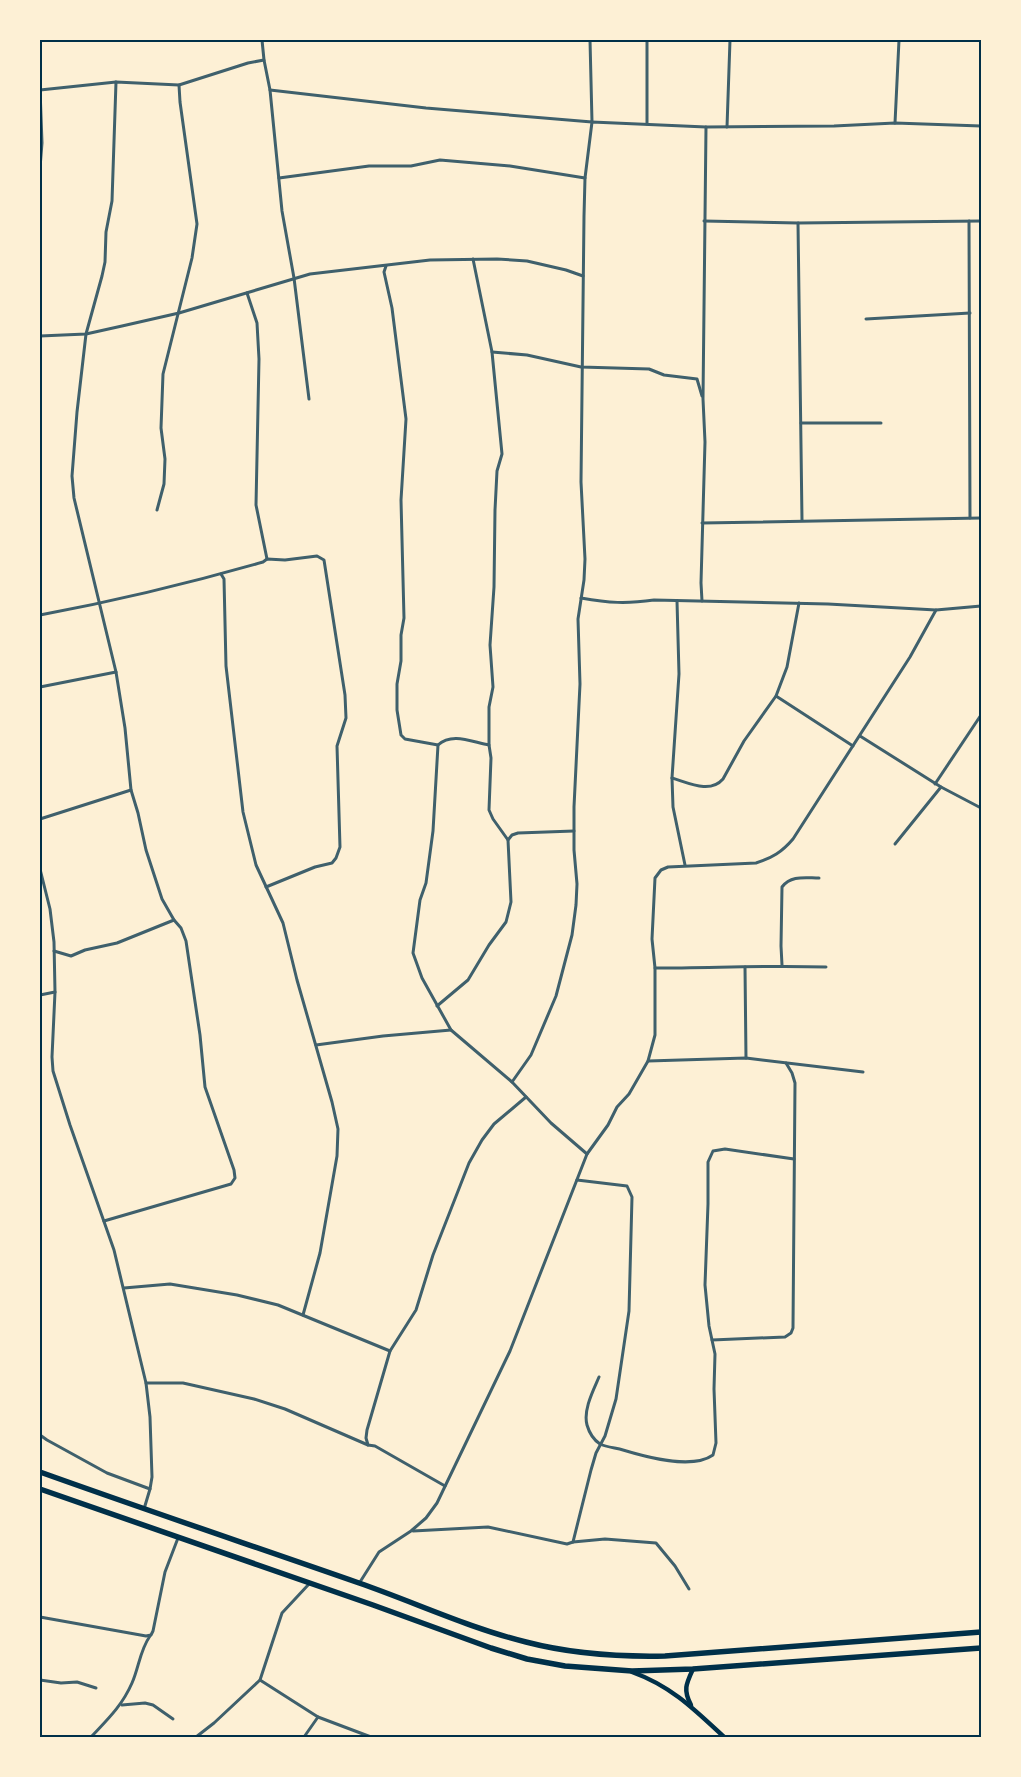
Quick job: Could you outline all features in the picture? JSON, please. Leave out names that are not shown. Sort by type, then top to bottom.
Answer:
[{"type":"highway","points":[[40,1472],[143,1510],[360,1583],[484,1629],[526,1642],[563,1649],[621,1656],[666,1656],[981,1632]]},
{"type":"highway","points":[[40,1489],[491,1648],[565,1666],[632,1672],[981,1648]]},
{"type":"main road","points":[[693,1669],[685,1690],[693,1709]]},
{"type":"main road","points":[[632,1672],[665,1686],[724,1737]]},
{"type":"street","points":[[262,40],[270,90],[282,211],[294,278],[309,399]]},
{"type":"street","points":[[512,1082],[531,1055],[556,996],[572,935],[577,884],[574,831],[580,684],[578,619],[585,559],[581,482],[581,367],[585,178],[592,122],[590,40]]},
{"type":"street","points":[[647,40],[647,124]]},
{"type":"street","points":[[727,127],[730,40]]},
{"type":"street","points":[[895,123],[899,40]]},
{"type":"street","points":[[40,168],[42,143],[40,89],[116,82],[179,85],[248,63],[264,60]]},
{"type":"street","points":[[104,1221],[231,1184],[235,1178],[234,1170],[205,1087],[200,1035],[186,941],[181,928],[162,899],[146,850],[131,790],[125,728],[116,672],[74,498],[72,476],[86,334],[105,262],[106,232],[112,201],[116,82]]},
{"type":"street","points":[[157,510],[164,484],[165,459],[161,428],[163,374],[192,258],[197,224],[179,85]]},
{"type":"street","points":[[270,90],[426,108],[592,122],[706,127],[834,126],[895,123],[981,126]]},
{"type":"street","points":[[702,601],[705,442],[703,399],[706,127]]},
{"type":"street","points":[[279,178],[369,166],[411,166],[440,160],[510,166],[585,178]]},
{"type":"street","points":[[704,221],[798,223],[981,221]]},
{"type":"street","points":[[969,221],[970,518]]},
{"type":"street","points":[[798,223],[802,520]]},
{"type":"street","points":[[40,336],[86,334],[179,313],[310,274],[430,260],[497,258],[526,261],[583,276]]},
{"type":"street","points":[[437,1006],[468,980],[489,945],[506,922],[511,902],[508,840],[489,810],[491,758],[489,708],[493,687],[490,645],[494,587],[494,510],[497,471],[502,454],[492,352],[473,260]]},
{"type":"street","points":[[386,266],[384,272],[392,308],[406,420],[400,500],[404,618],[401,635],[401,661],[397,684],[398,725],[401,735],[405,739],[438,745]]},
{"type":"street","points":[[247,293],[257,322],[259,359],[256,505],[267,560]]},
{"type":"street","points":[[866,319],[970,313]]},
{"type":"street","points":[[492,352],[527,355],[581,367],[649,369],[664,375],[697,379],[703,399]]},
{"type":"street","points":[[801,423],[881,423]]},
{"type":"street","points":[[702,523],[981,518]]},
{"type":"street","points":[[40,615],[100,604],[221,574],[267,560],[318,556],[324,560],[345,695],[346,718],[337,746],[340,848],[332,863],[315,867],[266,887]]},
{"type":"street","points":[[221,574],[224,579],[226,666],[243,812],[256,865],[283,923],[338,1129],[337,1156],[320,1253],[303,1315]]},
{"type":"street","points":[[581,598],[605,602],[630,603],[654,600],[799,603],[936,610],[981,606]]},
{"type":"street","points":[[677,601],[679,674],[672,778],[673,807],[685,865]]},
{"type":"street","points":[[672,778],[704,787],[714,787],[719,784],[744,741],[776,696],[787,667],[799,603]]},
{"type":"street","points":[[360,1583],[379,1552],[411,1531],[426,1518],[437,1503],[510,1351],[587,1154],[608,1125],[617,1107],[629,1094],[648,1060],[655,1035],[655,968],[652,939],[655,878],[661,870],[668,867],[756,863],[776,856],[793,839],[809,811],[860,736],[910,657],[936,610]]},
{"type":"street","points":[[40,687],[116,672]]},
{"type":"street","points":[[776,696],[853,746]]},
{"type":"street","points":[[935,784],[981,715]]},
{"type":"street","points":[[860,736],[935,784],[981,808]]},
{"type":"street","points":[[489,745],[454,737],[443,740],[438,745],[433,831],[426,883],[420,900],[413,953],[422,978],[451,1030],[512,1082],[551,1123],[587,1154]]},
{"type":"street","points":[[896,844],[941,787]]},
{"type":"street","points":[[40,819],[131,790]]},
{"type":"street","points":[[508,840],[512,835],[518,833],[574,831]]},
{"type":"street","points":[[40,869],[50,909],[54,951],[53,1071],[104,1221],[124,1288],[146,1383],[151,1436],[152,1477],[143,1510]]},
{"type":"street","points":[[782,965],[782,887],[787,881],[795,878],[819,878]]},
{"type":"street","points":[[54,951],[70,956],[85,950],[117,943],[174,920]]},
{"type":"street","points":[[655,968],[782,965],[826,967]]},
{"type":"street","points":[[745,967],[746,1058]]},
{"type":"street","points":[[40,995],[55,992]]},
{"type":"street","points":[[316,1045],[383,1036],[451,1030]]},
{"type":"street","points":[[648,1060],[746,1058],[863,1072]]},
{"type":"street","points":[[712,1340],[785,1336],[791,1333],[793,1318],[795,1083],[786,1063]]},
{"type":"street","points":[[368,1445],[366,1438],[367,1430],[390,1351],[416,1310],[433,1255],[474,1156],[482,1140],[494,1124],[526,1097]]},
{"type":"street","points":[[599,1377],[586,1416],[587,1426],[592,1436],[601,1444],[654,1459],[682,1462],[707,1458],[713,1455],[716,1443],[715,1354],[709,1326],[705,1286],[709,1156],[713,1151],[724,1149],[794,1159]]},
{"type":"street","points":[[573,1542],[591,1470],[605,1436],[616,1399],[629,1311],[632,1197],[627,1186],[577,1180]]},
{"type":"street","points":[[124,1288],[152,1284],[179,1285],[236,1295],[278,1305],[390,1351]]},
{"type":"street","points":[[146,1383],[183,1383],[254,1399],[285,1409],[368,1445],[375,1446],[445,1486]]},
{"type":"street","points":[[40,1435],[107,1473],[150,1490]]},
{"type":"street","points":[[411,1531],[488,1527],[567,1544],[605,1539],[656,1543],[675,1566],[689,1589]]},
{"type":"street","points":[[92,1737],[121,1705],[132,1683],[144,1644],[154,1632],[165,1572],[178,1538]]},
{"type":"street","points":[[196,1737],[214,1723],[260,1680],[282,1613],[309,1583]]},
{"type":"street","points":[[40,1617],[146,1636],[151,1635]]},
{"type":"street","points":[[40,1680],[61,1683],[77,1682],[96,1688]]},
{"type":"street","points":[[260,1680],[318,1717],[371,1737]]},
{"type":"street","points":[[121,1705],[153,1704],[173,1719]]},
{"type":"street","points":[[304,1737],[318,1717]]}]
